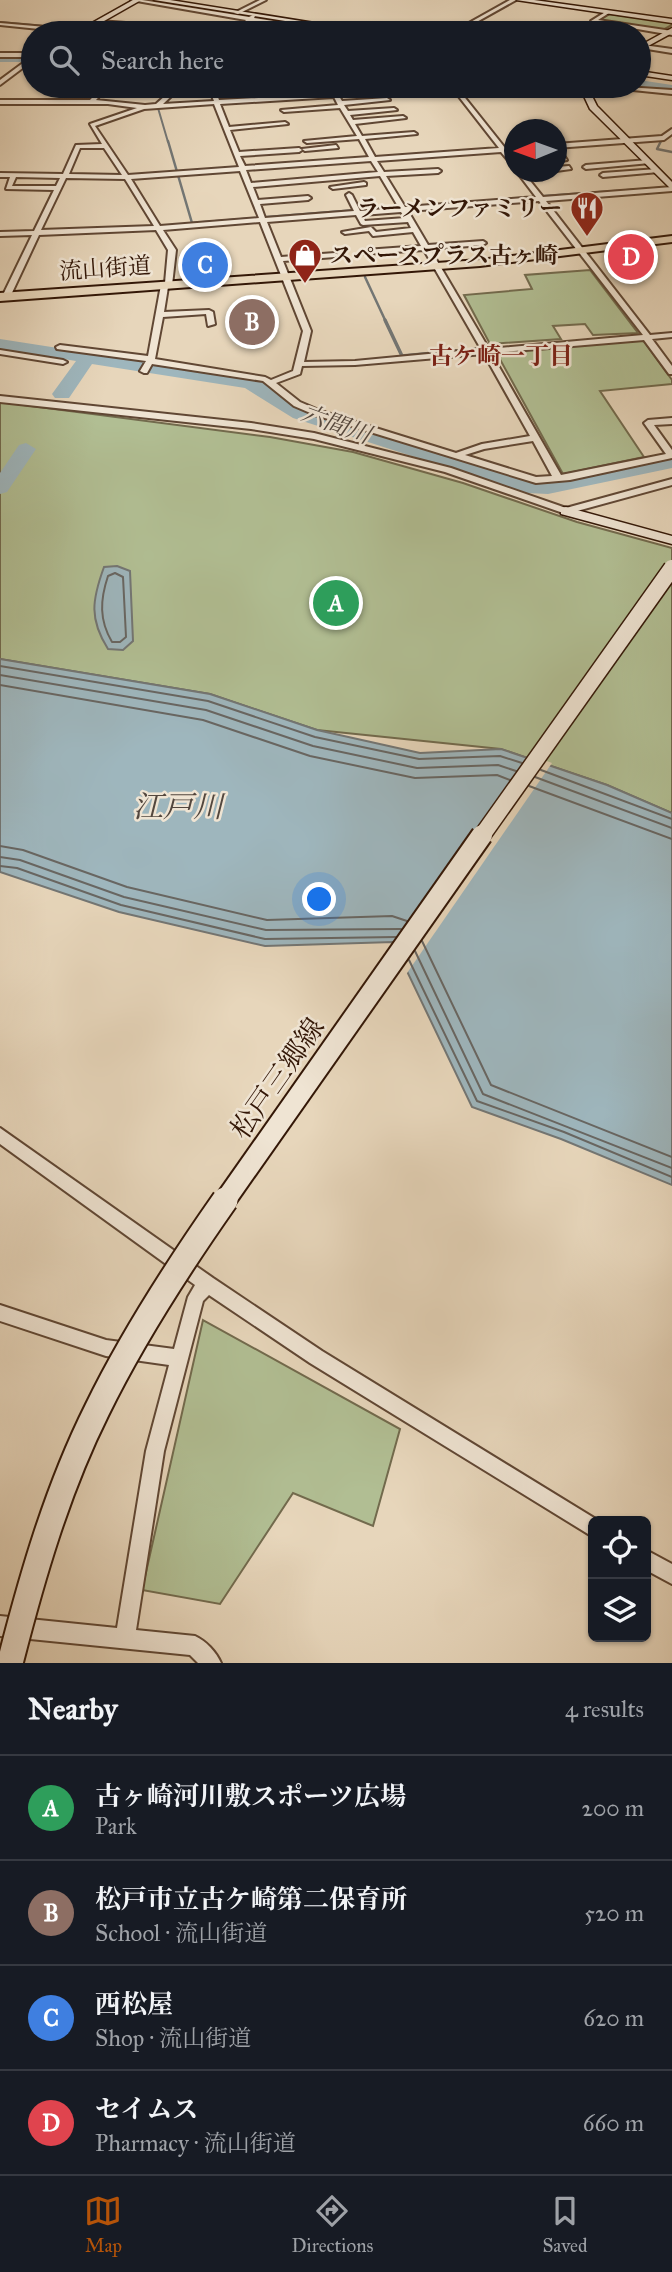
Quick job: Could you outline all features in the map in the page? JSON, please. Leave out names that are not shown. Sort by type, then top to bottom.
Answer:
[{"type":"main road","name":"流山街道","points":[[3,297],[438,266],[672,239]]},
{"type":"street","points":[[101,21],[136,0],[270,21]]},
{"type":"street","points":[[157,0],[275,21]]},
{"type":"street","points":[[236,13],[264,0]]},
{"type":"street","points":[[477,21],[516,0],[672,21]]},
{"type":"street","points":[[178,17],[189,9]]},
{"type":"street","points":[[593,21],[607,12]]},
{"type":"street","points":[[248,21],[251,18]]},
{"type":"street","points":[[0,24],[21,26]]},
{"type":"street","points":[[651,29],[670,32]]},
{"type":"street","points":[[651,42],[670,32]]},
{"type":"street","points":[[651,49],[672,51]]},
{"type":"street","points":[[0,55],[21,58]]},
{"type":"street","points":[[0,61],[21,60]]},
{"type":"street","points":[[0,83],[21,68]]},
{"type":"street","points":[[651,75],[672,78]]},
{"type":"street","points":[[651,90],[672,92]]},
{"type":"street","points":[[92,101],[95,98]]},
{"type":"street","points":[[158,106],[166,98]]},
{"type":"street","points":[[216,98],[307,331],[294,375],[272,382]]},
{"type":"street","points":[[0,102],[92,101],[145,107],[285,98]]},
{"type":"street","points":[[338,98],[438,266],[558,478]]},
{"type":"street","points":[[463,98],[503,150]]},
{"type":"street","points":[[589,98],[590,103],[672,188]]},
{"type":"street","points":[[284,110],[387,100]]},
{"type":"street","points":[[144,371],[151,360],[173,253],[92,125],[145,107]]},
{"type":"street","points":[[304,117],[394,110]]},
{"type":"street","points":[[352,122],[402,118]]},
{"type":"street","points":[[227,129],[285,124]]},
{"type":"street","points":[[304,133],[400,126]]},
{"type":"street","points":[[567,145],[664,138],[672,131]]},
{"type":"street","points":[[307,141],[414,134]]},
{"type":"street","points":[[237,154],[366,145]]},
{"type":"street","points":[[3,297],[37,234],[78,146],[106,146]]},
{"type":"street","points":[[0,175],[126,177],[503,150]]},
{"type":"street","points":[[587,158],[644,158]]},
{"type":"street","points":[[586,167],[644,158]]},
{"type":"street","points":[[346,168],[375,161]]},
{"type":"street","points":[[603,175],[657,172]]},
{"type":"street","points":[[250,189],[435,173]]},
{"type":"street","points":[[14,175],[8,188],[58,188]]},
{"type":"street","points":[[333,187],[384,178]]},
{"type":"street","points":[[528,182],[672,372]]},
{"type":"street","points":[[250,189],[305,188]]},
{"type":"street","points":[[0,234],[158,228],[672,188]]},
{"type":"street","points":[[349,195],[363,223],[410,220]]},
{"type":"street","points":[[256,202],[308,198]]},
{"type":"street","points":[[260,212],[316,208]]},
{"type":"street","points":[[345,232],[371,229],[373,234],[417,233]]},
{"type":"street","points":[[363,242],[417,233]]},
{"type":"street","points":[[365,252],[484,243]]},
{"type":"street","points":[[279,259],[335,255]]},
{"type":"street","points":[[160,316],[209,312],[211,324]]},
{"type":"street","points":[[299,364],[355,363],[672,335]]},
{"type":"street","points":[[60,347],[255,377],[272,382],[297,404],[311,410],[530,479],[558,478],[671,455],[648,423],[672,421]]},
{"type":"street","points":[[52,360],[80,350]]},
{"type":"street","points":[[0,352],[63,362]]},
{"type":"street","points":[[0,399],[294,432],[405,458],[566,511],[672,541]]},
{"type":"street","points":[[458,455],[482,446],[535,438]]},
{"type":"street","points":[[478,480],[494,466]]},
{"type":"street","points":[[566,511],[672,482]]},
{"type":"street","name":"松戸三郷線","points":[[10,1663],[39,1555],[74,1461],[114,1376],[154,1308],[354,1017],[672,568]]},
{"type":"street","points":[[0,1135],[206,1284],[493,1469],[588,1525]]},
{"type":"street","points":[[125,1638],[155,1451],[196,1297],[206,1284]]},
{"type":"street","points":[[0,1313],[106,1348],[179,1358]]},
{"type":"street","points":[[651,1562],[672,1574]]},
{"type":"street","points":[[0,1626],[195,1646],[211,1663]]},
{"type":"green space","points":[[609,14],[671,22],[672,25],[661,31],[651,29],[651,21],[597,20]]},
{"type":"green space","points":[[590,270],[638,333],[593,335],[585,324],[553,326],[561,339],[490,344],[464,295],[532,289],[525,275]]},
{"type":"green space","points":[[643,340],[672,380],[672,384],[600,391],[644,457],[563,474],[496,352]]},
{"type":"green space","points":[[0,402],[270,437],[353,452],[463,483],[577,522],[672,548],[672,813],[607,785],[501,749],[317,730],[210,694],[0,659]]},
{"type":"green space","points":[[203,1320],[400,1429],[373,1526],[293,1493],[220,1604],[142,1590]]},
{"type":"water","points":[[117,566],[130,571],[133,641],[123,650],[108,649],[98,628],[94,609],[104,567]]},
{"type":"water","name":"江戸川","points":[[0,659],[210,694],[317,730],[420,753],[501,749],[607,785],[672,813],[672,1185],[561,1139],[472,1107],[393,942],[265,946],[119,912],[0,872]]},
{"type":"pier","points":[[531,755],[552,763],[405,976],[393,950]]},
{"type":"building","points":[[222,253],[229,275],[186,278],[181,256]]},
{"type":"waterway","points":[[0,22],[21,24]]},
{"type":"waterway","points":[[0,58],[21,58]]},
{"type":"waterway","points":[[651,86],[672,89]]},
{"type":"waterway","points":[[158,108],[168,142]]},
{"type":"waterway","points":[[168,141],[192,223],[395,207]]},
{"type":"waterway","points":[[661,141],[657,149],[672,152]]},
{"type":"waterway","points":[[544,196],[672,187]]},
{"type":"waterway","points":[[407,207],[534,197]]},
{"type":"waterway","points":[[365,277],[386,322]]},
{"type":"waterway","points":[[385,320],[402,356],[478,349]]},
{"type":"waterway","name":"六間川","points":[[0,344],[250,383],[300,414],[527,487],[548,488],[672,462]]},
{"type":"waterway","points":[[62,394],[87,358]]},
{"type":"waterway","points":[[0,488],[26,449]]},
{"type":"place","name":"ラーメンファミリー","points":[[587,238]]},
{"type":"place","name":"セイムス","points":[[631,257]]},
{"type":"place","name":"西松屋","points":[[205,265]]},
{"type":"place","name":"スペースプラス古ヶ崎","points":[[305,285]]},
{"type":"place","name":"松戸市立古ケ崎第二保育所","points":[[252,322]]},
{"type":"place","name":"古ヶ崎河川敷スポーツ広場","points":[[336,603]]},
{"type":"district","name":"古ケ崎一丁目","points":[[501,356]]}]
